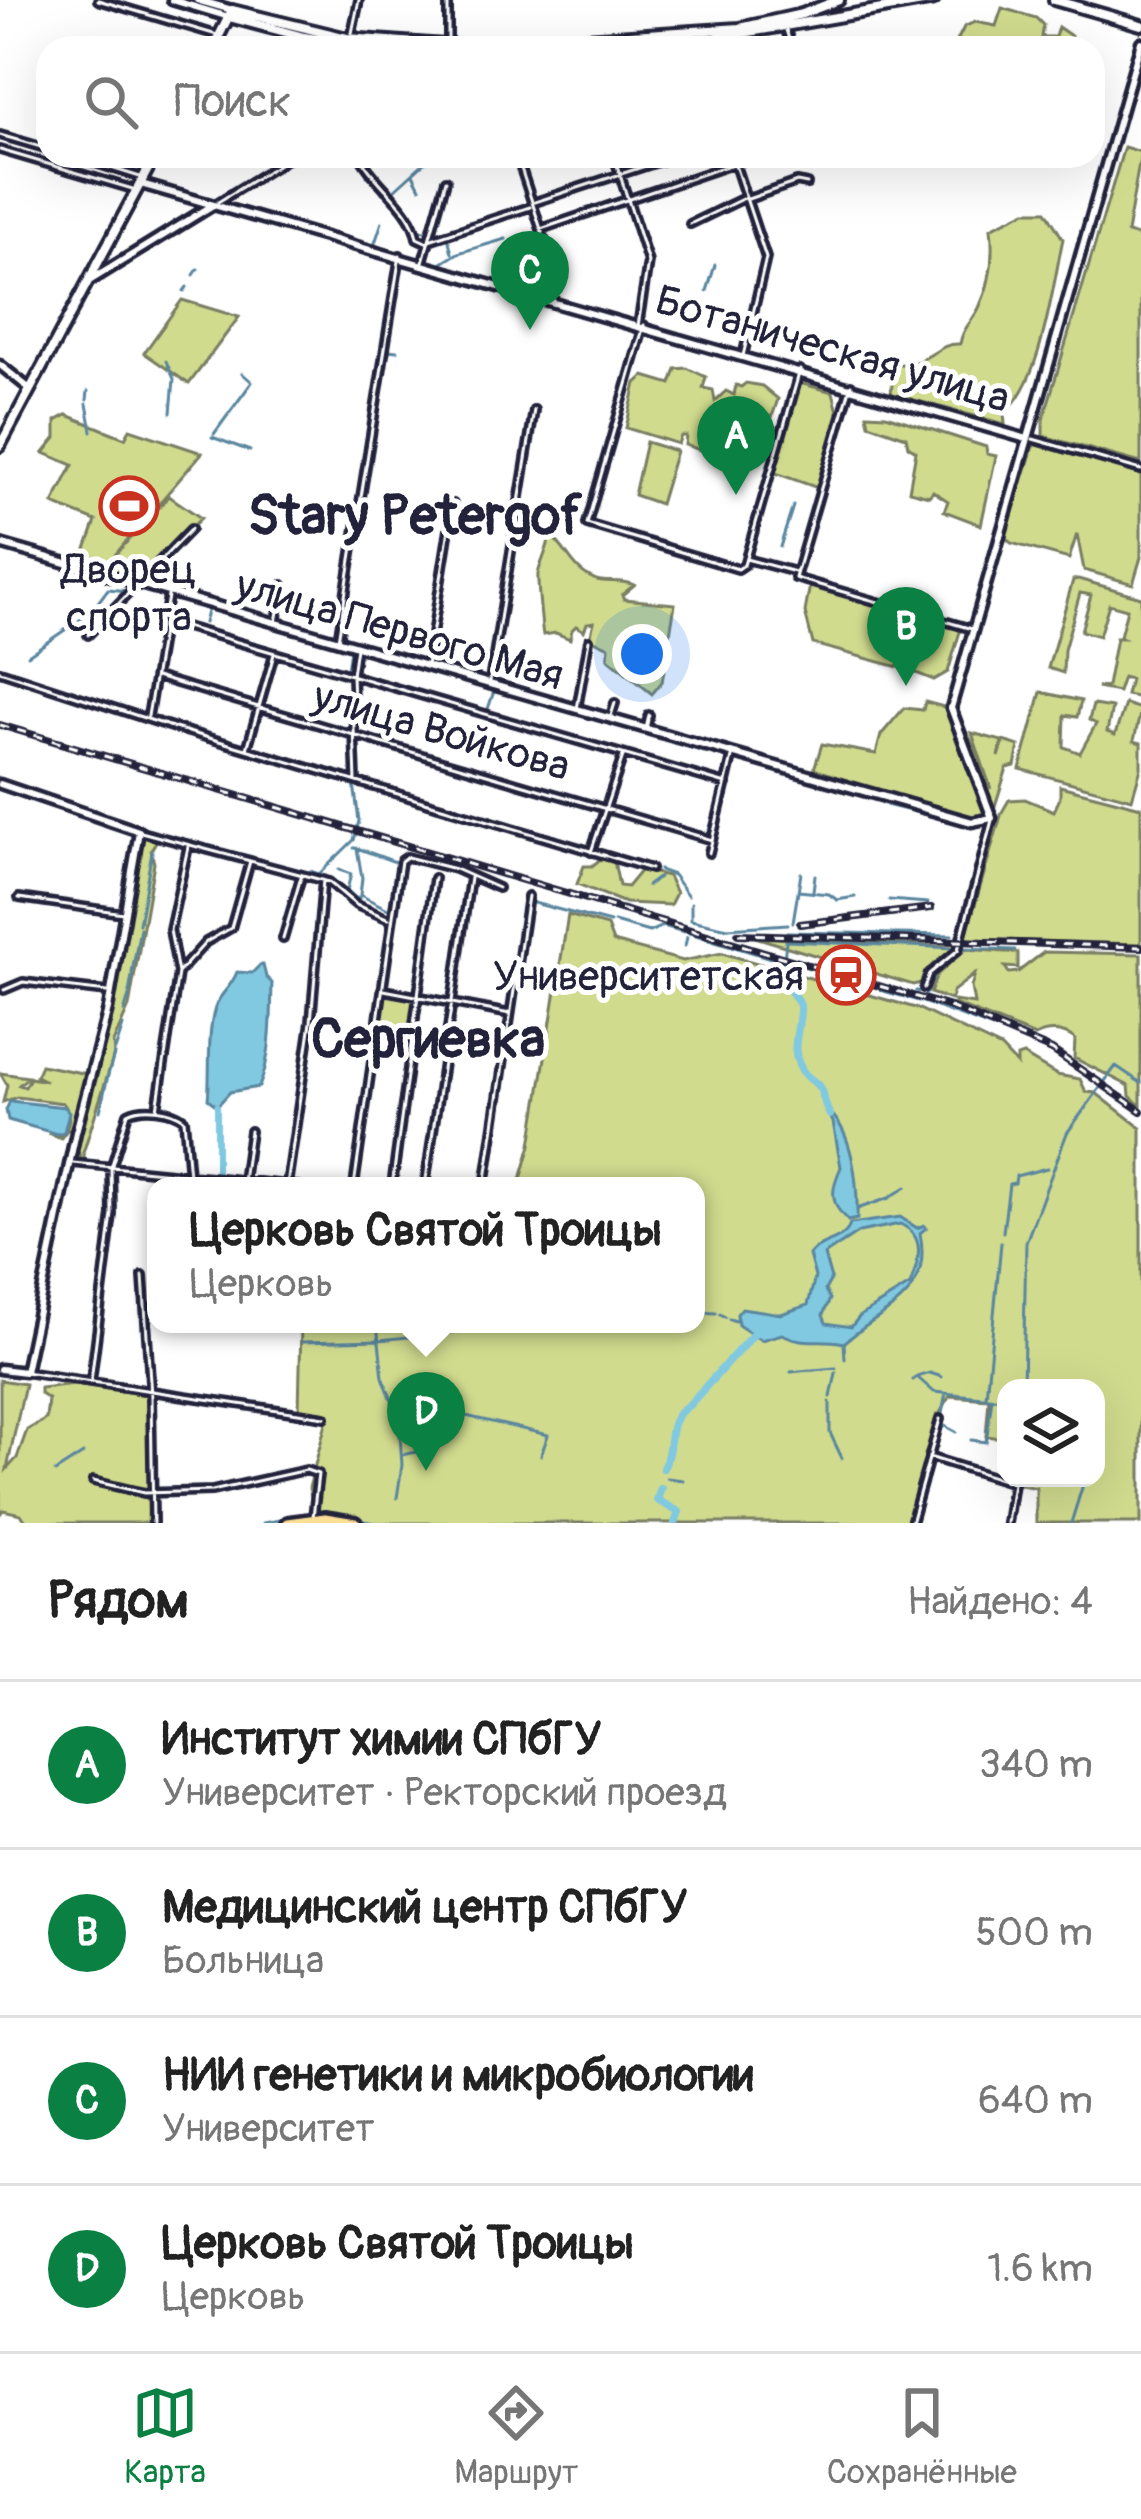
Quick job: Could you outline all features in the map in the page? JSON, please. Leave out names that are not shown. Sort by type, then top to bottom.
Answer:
[{"type":"main road","points":[[714,36],[839,0]]},
{"type":"main road","points":[[724,36],[934,0]]},
{"type":"main road","points":[[1054,0],[1141,25]]},
{"type":"main road","points":[[219,35],[231,13],[329,36]]},
{"type":"main road","points":[[0,446],[149,168]]},
{"type":"main road","points":[[287,1523],[313,1519],[356,1523]]},
{"type":"street","points":[[98,0],[219,35]]},
{"type":"street","points":[[172,0],[231,13]]},
{"type":"street","points":[[197,0],[231,13]]},
{"type":"street","points":[[355,36],[359,0]]},
{"type":"street","points":[[448,0],[448,36]]},
{"type":"street","points":[[784,27],[787,36]]},
{"type":"street","points":[[1029,438],[1141,42]]},
{"type":"street","points":[[924,988],[929,974],[958,950],[992,818],[951,712],[1141,56]]},
{"type":"street","points":[[0,135],[36,145]]},
{"type":"street","points":[[24,157],[28,143]]},
{"type":"street","name":"Ботаническая улица","points":[[0,150],[36,160]]},
{"type":"street","name":"Ботаническая улица","points":[[71,168],[216,203],[1029,438]]},
{"type":"street","name":"Ботаническая улица","points":[[102,168],[140,184]]},
{"type":"street","points":[[88,281],[273,168]]},
{"type":"street","points":[[367,168],[413,222],[417,238],[429,241],[640,168]]},
{"type":"street","points":[[521,168],[554,269],[553,301]]},
{"type":"street","points":[[617,168],[648,262],[641,327],[587,524],[738,569],[745,562],[799,372]]},
{"type":"street","points":[[541,229],[719,168]]},
{"type":"street","points":[[736,168],[766,264],[743,356]]},
{"type":"street","points":[[423,263],[446,180]]},
{"type":"street","points":[[690,224],[746,198],[797,182],[807,184]]},
{"type":"street","points":[[338,642],[400,257]]},
{"type":"street","points":[[0,365],[31,389]]},
{"type":"street","points":[[796,575],[850,387]]},
{"type":"street","points":[[489,686],[535,410]]},
{"type":"street","points":[[1029,438],[1141,470]]},
{"type":"street","points":[[427,668],[453,504]]},
{"type":"street","points":[[88,634],[191,529]]},
{"type":"street","name":"улица Первого Мая","points":[[0,544],[964,820],[980,823],[992,818]]},
{"type":"street","points":[[745,562],[974,629]]},
{"type":"street","points":[[276,624],[283,585]]},
{"type":"street","points":[[148,718],[169,592]]},
{"type":"street","points":[[164,621],[726,784]]},
{"type":"street","points":[[576,711],[589,640]]},
{"type":"street","points":[[356,647],[352,675],[356,783]]},
{"type":"street","points":[[247,749],[274,652]]},
{"type":"street","points":[[0,671],[651,869]]},
{"type":"street","name":"улица Войкова","points":[[155,677],[712,840]]},
{"type":"street","points":[[610,721],[615,704]]},
{"type":"street","points":[[646,731],[650,716]]},
{"type":"street","points":[[591,852],[623,754]]},
{"type":"street","points":[[709,853],[733,756]]},
{"type":"street","points":[[0,784],[139,831],[323,880],[356,905],[390,920]]},
{"type":"street","points":[[25,1372],[111,993],[139,831]]},
{"type":"street","points":[[156,1110],[178,973],[171,918],[188,844]]},
{"type":"street","points":[[356,1177],[390,920],[404,857],[498,888]]},
{"type":"street","points":[[178,973],[206,942],[231,928],[250,861]]},
{"type":"street","points":[[284,939],[302,874]]},
{"type":"street","points":[[426,1177],[470,876]]},
{"type":"street","points":[[393,1177],[434,878]]},
{"type":"street","points":[[288,1177],[309,1041],[323,880]]},
{"type":"street","points":[[486,1177],[528,896]]},
{"type":"street","points":[[19,898],[125,914]]},
{"type":"street","points":[[174,957],[188,962]]},
{"type":"street","points":[[4,990],[22,982],[111,993]]},
{"type":"street","points":[[382,990],[510,1014]]},
{"type":"street","points":[[92,1381],[112,1214],[111,1168],[125,1116],[137,1109],[184,1119],[189,1176]]},
{"type":"street","points":[[244,1177],[250,1131]]},
{"type":"street","points":[[70,1163],[200,1177]]},
{"type":"street","points":[[143,1276],[153,1523]]},
{"type":"street","points":[[0,1369],[325,1418]]},
{"type":"street","points":[[911,1523],[940,1419]]},
{"type":"street","points":[[929,1457],[1013,1484],[1007,1523]]},
{"type":"street","points":[[93,1481],[152,1493],[219,1490],[268,1481],[296,1470],[318,1474],[313,1519]]},
{"type":"green space","points":[[1002,8],[1036,18],[1043,25],[1041,36],[960,36],[964,27],[975,22],[996,26]]},
{"type":"green space","points":[[1124,147],[1141,152],[1127,233],[1141,237],[1141,463],[1043,436],[1043,420]]},
{"type":"green space","points":[[1026,211],[1046,211],[1063,239],[1036,358],[1017,399],[1004,412],[1005,424],[891,394],[894,364],[916,362],[960,344],[986,289],[991,228]]},
{"type":"green space","points":[[182,300],[239,317],[189,384],[144,353]]},
{"type":"green space","points":[[687,368],[706,377],[703,388],[713,390],[715,401],[726,391],[734,395],[736,385],[746,383],[762,386],[778,399],[757,462],[733,459],[725,448],[715,455],[685,445],[686,436],[678,444],[626,428],[636,383],[644,376],[671,384],[676,369]]},
{"type":"green space","points":[[799,383],[833,392],[839,416],[818,488],[773,472]]},
{"type":"green space","points":[[867,414],[886,415],[986,447],[987,454],[996,456],[981,525],[944,511],[948,501],[933,491],[929,496],[909,491],[916,451],[908,446],[906,437],[869,424]]},
{"type":"green space","points":[[67,415],[125,438],[130,429],[202,453],[114,556],[169,496],[201,518],[139,578],[82,560],[96,521],[53,504],[73,465],[44,453],[56,438],[56,421]]},
{"type":"green space","points":[[646,442],[676,451],[660,504],[634,495]]},
{"type":"green space","points":[[1034,444],[1141,474],[1141,557],[1133,584],[1084,570],[1077,534],[1069,559],[1011,543],[1005,537]]},
{"type":"green space","points":[[550,535],[586,575],[634,585],[622,595],[624,599],[675,604],[662,682],[652,694],[608,658],[609,647],[590,638],[594,622],[587,623],[584,631],[576,626],[570,639],[556,633],[543,635],[538,574]]},
{"type":"green space","points":[[1073,580],[1141,597],[1141,698],[1126,695],[1130,679],[1123,677],[1118,692],[1097,688],[1107,686],[1127,609],[1109,604],[1099,636],[1081,631],[1091,595],[1080,593],[1064,650],[1063,673],[1048,668]]},
{"type":"green space","points":[[810,585],[961,628],[948,672],[934,680],[813,644],[805,612]]},
{"type":"green space","points":[[1041,692],[1081,701],[1077,717],[1065,715],[1064,747],[1080,753],[1096,724],[1089,720],[1093,705],[1112,708],[1107,732],[1115,735],[1125,704],[1141,709],[1134,741],[1141,743],[1141,768],[1132,799],[1020,769]]},
{"type":"green space","points":[[925,702],[948,708],[985,817],[928,807],[814,769],[822,744],[876,754],[881,735],[904,708],[923,710]]},
{"type":"green space","points":[[961,731],[968,733],[991,789],[972,733],[1002,741],[999,757],[1004,741],[1019,746],[1015,766],[1007,768],[995,806],[990,807]]},
{"type":"green space","points":[[1060,786],[1141,807],[1141,944],[965,939],[1009,800],[1025,799],[1054,811]]},
{"type":"green space","points":[[141,839],[157,840],[151,850],[154,863],[129,1007],[113,1043],[114,1055],[83,1153],[86,1162],[109,1165],[77,1162],[74,1154],[77,1161],[79,1153],[74,1152],[112,1009]]},
{"type":"green space","points":[[603,857],[614,861],[619,886],[627,887],[641,870],[668,876],[676,893],[670,905],[625,903],[577,884],[584,866]]},
{"type":"green space","points":[[568,915],[607,926],[613,942],[683,961],[722,953],[919,1009],[1001,1048],[1017,1065],[1017,1057],[1023,1055],[1057,1075],[1080,1079],[1086,1092],[1096,1093],[1141,1128],[1141,1523],[1036,1523],[1036,1488],[1031,1487],[1105,1487],[1105,1379],[997,1379],[997,1438],[986,1436],[989,1399],[950,1396],[937,1418],[910,1523],[312,1523],[317,1499],[311,1497],[309,1488],[328,1415],[299,1411],[301,1333],[705,1333],[705,1177],[522,1177],[531,1145]]},
{"type":"green space","points":[[755,937],[955,949],[921,983],[913,985]]},
{"type":"green space","points":[[966,949],[1018,953],[1018,968],[1005,967],[1009,973],[1018,972],[1044,952],[1141,954],[1141,1106],[1130,1096],[1129,1086],[1074,1058],[1075,1039],[1070,1036],[1050,1032],[1035,1036],[954,1004],[974,1004],[975,974],[953,991],[951,1000],[930,993],[937,975]]},
{"type":"green space","points":[[385,993],[416,1000],[408,1053],[376,1055]]},
{"type":"green space","points":[[41,1065],[87,1074],[73,1129],[61,1138],[48,1133],[61,1135],[67,1127],[69,1115],[63,1103],[17,1097],[3,1102],[7,1085],[0,1073],[28,1077],[19,1085],[25,1087],[30,1078],[46,1081],[36,1076]]},
{"type":"green space","points":[[0,1380],[25,1384],[7,1469],[17,1458],[27,1430],[46,1419],[48,1399],[40,1388],[75,1384],[148,1395],[150,1489],[138,1487],[137,1494],[149,1499],[148,1523],[27,1523],[21,1514],[3,1510],[0,1514]]},
{"type":"water","points":[[260,965],[272,983],[263,1075],[259,1087],[230,1092],[217,1106],[208,1099],[214,1013],[237,972],[252,973]]},
{"type":"water","points":[[10,1101],[65,1107],[69,1112],[64,1132],[8,1120]]},
{"type":"water","points":[[825,1108],[848,1144],[857,1219],[848,1221],[835,1202],[841,1167],[833,1122]]},
{"type":"water","points":[[900,1217],[917,1228],[924,1225],[919,1273],[902,1299],[844,1343],[798,1340],[782,1334],[761,1340],[738,1325],[742,1308],[781,1314],[808,1305],[815,1277],[809,1255],[843,1234],[850,1224]],"holes":[[[900,1224],[909,1229],[918,1250],[910,1285],[860,1316],[851,1327],[826,1323],[823,1315],[830,1299],[825,1290],[831,1279],[824,1255],[859,1232]]]},
{"type":"waterway","points":[[393,191],[418,168]]},
{"type":"waterway","points":[[413,174],[420,188]]},
{"type":"waterway","points":[[372,180],[381,191]]},
{"type":"waterway","points":[[615,202],[623,196],[618,180]]},
{"type":"waterway","points":[[389,199],[392,203]]},
{"type":"waterway","points":[[395,205],[398,209]]},
{"type":"waterway","points":[[532,209],[544,245]]},
{"type":"waterway","points":[[375,243],[382,222]]},
{"type":"waterway","points":[[420,230],[429,232]]},
{"type":"waterway","points":[[448,237],[452,253]]},
{"type":"waterway","points":[[442,263],[458,253],[506,239]]},
{"type":"waterway","points":[[707,291],[715,265]]},
{"type":"waterway","points":[[194,275],[198,269]]},
{"type":"waterway","points":[[184,291],[187,287]]},
{"type":"waterway","points":[[667,292],[684,297]]},
{"type":"waterway","points":[[386,365],[388,350],[397,351]]},
{"type":"waterway","points":[[166,361],[174,379],[171,413]]},
{"type":"waterway","points":[[214,434],[252,382],[242,373]]},
{"type":"waterway","points":[[87,400],[88,391]]},
{"type":"waterway","points":[[379,404],[380,397]]},
{"type":"waterway","points":[[87,404],[92,431]]},
{"type":"waterway","points":[[212,437],[250,451]]},
{"type":"waterway","points":[[780,547],[793,506]]},
{"type":"waterway","points":[[0,540],[14,544]]},
{"type":"waterway","points":[[29,549],[76,562]]},
{"type":"waterway","points":[[101,569],[134,579]]},
{"type":"waterway","points":[[143,580],[168,589]]},
{"type":"waterway","points":[[28,655],[90,613],[108,589],[128,591]]},
{"type":"waterway","points":[[204,623],[208,608],[225,613]]},
{"type":"waterway","points":[[347,671],[350,648]]},
{"type":"waterway","points":[[349,676],[350,696]]},
{"type":"waterway","points":[[479,709],[487,712],[494,691]]},
{"type":"waterway","points":[[489,712],[520,721]]},
{"type":"waterway","points":[[632,730],[704,752]]},
{"type":"waterway","points":[[357,738],[385,747]]},
{"type":"waterway","points":[[310,871],[319,874],[354,840],[359,821],[354,784]]},
{"type":"waterway","points":[[671,826],[708,834],[717,804]]},
{"type":"waterway","points":[[886,805],[960,823]]},
{"type":"waterway","points":[[483,817],[494,821]]},
{"type":"waterway","points":[[580,846],[590,849]]},
{"type":"waterway","points":[[354,848],[362,878],[360,895],[390,910],[398,863],[357,848]]},
{"type":"waterway","points":[[139,924],[152,851]]},
{"type":"waterway","points":[[595,851],[615,856]]},
{"type":"waterway","points":[[339,870],[351,874],[347,890],[359,901],[359,897]]},
{"type":"waterway","points":[[659,870],[673,875],[688,896]]},
{"type":"waterway","points":[[793,922],[801,873]]},
{"type":"waterway","points":[[813,891],[815,875]]},
{"type":"waterway","points":[[647,886],[659,877]]},
{"type":"waterway","points":[[798,891],[829,894],[837,900],[855,897]]},
{"type":"waterway","points":[[889,900],[928,903]]},
{"type":"waterway","points":[[530,902],[610,923]]},
{"type":"waterway","points":[[691,903],[691,920],[728,928],[788,924]]},
{"type":"waterway","points":[[75,909],[84,910]]},
{"type":"waterway","points":[[87,911],[115,914]]},
{"type":"waterway","points":[[614,922],[649,932],[663,926],[684,932]]},
{"type":"waterway","points":[[132,973],[140,928]]},
{"type":"waterway","points":[[787,932],[952,935]]},
{"type":"waterway","points":[[689,933],[784,962]]},
{"type":"waterway","points":[[685,946],[687,937]]},
{"type":"waterway","points":[[786,941],[957,948]]},
{"type":"waterway","points":[[783,969],[786,941]]},
{"type":"waterway","points":[[960,948],[1015,950]]},
{"type":"waterway","points":[[783,969],[800,1005],[799,1064],[819,1087],[830,1115]]},
{"type":"waterway","points":[[926,994],[937,970]]},
{"type":"waterway","points":[[129,993],[132,976]]},
{"type":"waterway","points":[[880,990],[919,1001]]},
{"type":"waterway","points":[[916,991],[922,992]]},
{"type":"waterway","points":[[124,1012],[129,996]]},
{"type":"waterway","points":[[923,1002],[1004,1032]]},
{"type":"waterway","points":[[115,1050],[123,1026]]},
{"type":"waterway","points":[[110,1069],[114,1053]]},
{"type":"waterway","points":[[1023,1379],[1026,1242],[1067,1133],[1116,1066],[1141,1083]]},
{"type":"waterway","points":[[100,1111],[109,1071]]},
{"type":"waterway","points":[[217,1106],[217,1175]]},
{"type":"waterway","points":[[1003,1232],[1009,1184],[1015,1183],[1016,1176],[1047,1168]]},
{"type":"waterway","points":[[857,1209],[906,1187]]},
{"type":"waterway","points":[[986,1397],[1001,1243]]},
{"type":"waterway","points":[[705,1312],[716,1313]]},
{"type":"waterway","points":[[720,1314],[725,1317]]},
{"type":"waterway","points":[[729,1319],[736,1321]]},
{"type":"waterway","points":[[663,1468],[675,1419],[758,1329]]},
{"type":"waterway","points":[[378,1333],[383,1377],[399,1419],[402,1465],[397,1498]]},
{"type":"waterway","points":[[302,1342],[446,1333]]},
{"type":"waterway","points":[[844,1343],[845,1359]]},
{"type":"waterway","points":[[812,1370],[836,1368]]},
{"type":"waterway","points":[[791,1372],[810,1370]]},
{"type":"waterway","points":[[831,1397],[836,1373]]},
{"type":"waterway","points":[[917,1377],[930,1373],[942,1377]]},
{"type":"waterway","points":[[913,1380],[917,1377],[934,1392],[992,1398],[986,1442],[971,1440]]},
{"type":"waterway","points":[[941,1419],[946,1393]]},
{"type":"waterway","points":[[992,1398],[997,1398]]},
{"type":"waterway","points":[[830,1402],[830,1433],[842,1458]]},
{"type":"waterway","points":[[402,1455],[441,1444],[454,1422],[466,1416],[548,1435],[541,1455]]},
{"type":"waterway","points":[[943,1425],[956,1432]]},
{"type":"waterway","points":[[55,1472],[83,1454]]},
{"type":"waterway","points":[[667,1478],[683,1480]]},
{"type":"waterway","points":[[1071,1523],[1082,1487]]},
{"type":"waterway","points":[[661,1488],[657,1500],[679,1512],[675,1523]]},
{"type":"waterway","points":[[316,1514],[338,1515]]},
{"type":"waterway","points":[[295,1518],[310,1515]]},
{"type":"waterway","points":[[263,1523],[285,1519]]},
{"type":"waterway","points":[[359,1520],[375,1523]]},
{"type":"railway","points":[[0,725],[950,1007],[1052,1050],[1141,1111]]},
{"type":"railway","points":[[800,924],[931,908]]},
{"type":"railway","points":[[738,934],[1141,947]]},
{"type":"place","name":"НИИ генетики и микробиологии","points":[[530,330]]},
{"type":"place","name":"Институт химии СПбГУ","points":[[736,495]]},
{"type":"place","name":"Дворец спорта","points":[[129,506]]},
{"type":"place","name":"Медицинский центр СПбГУ","points":[[906,686]]},
{"type":"place","name":"Университетская","points":[[846,975]]},
{"type":"place","name":"Церковь Святой Троицы","points":[[426,1471]]},
{"type":"district","name":"Stary Petergof","points":[[415,515]]},
{"type":"district","name":"Сергиевка","points":[[428,1038]]}]
